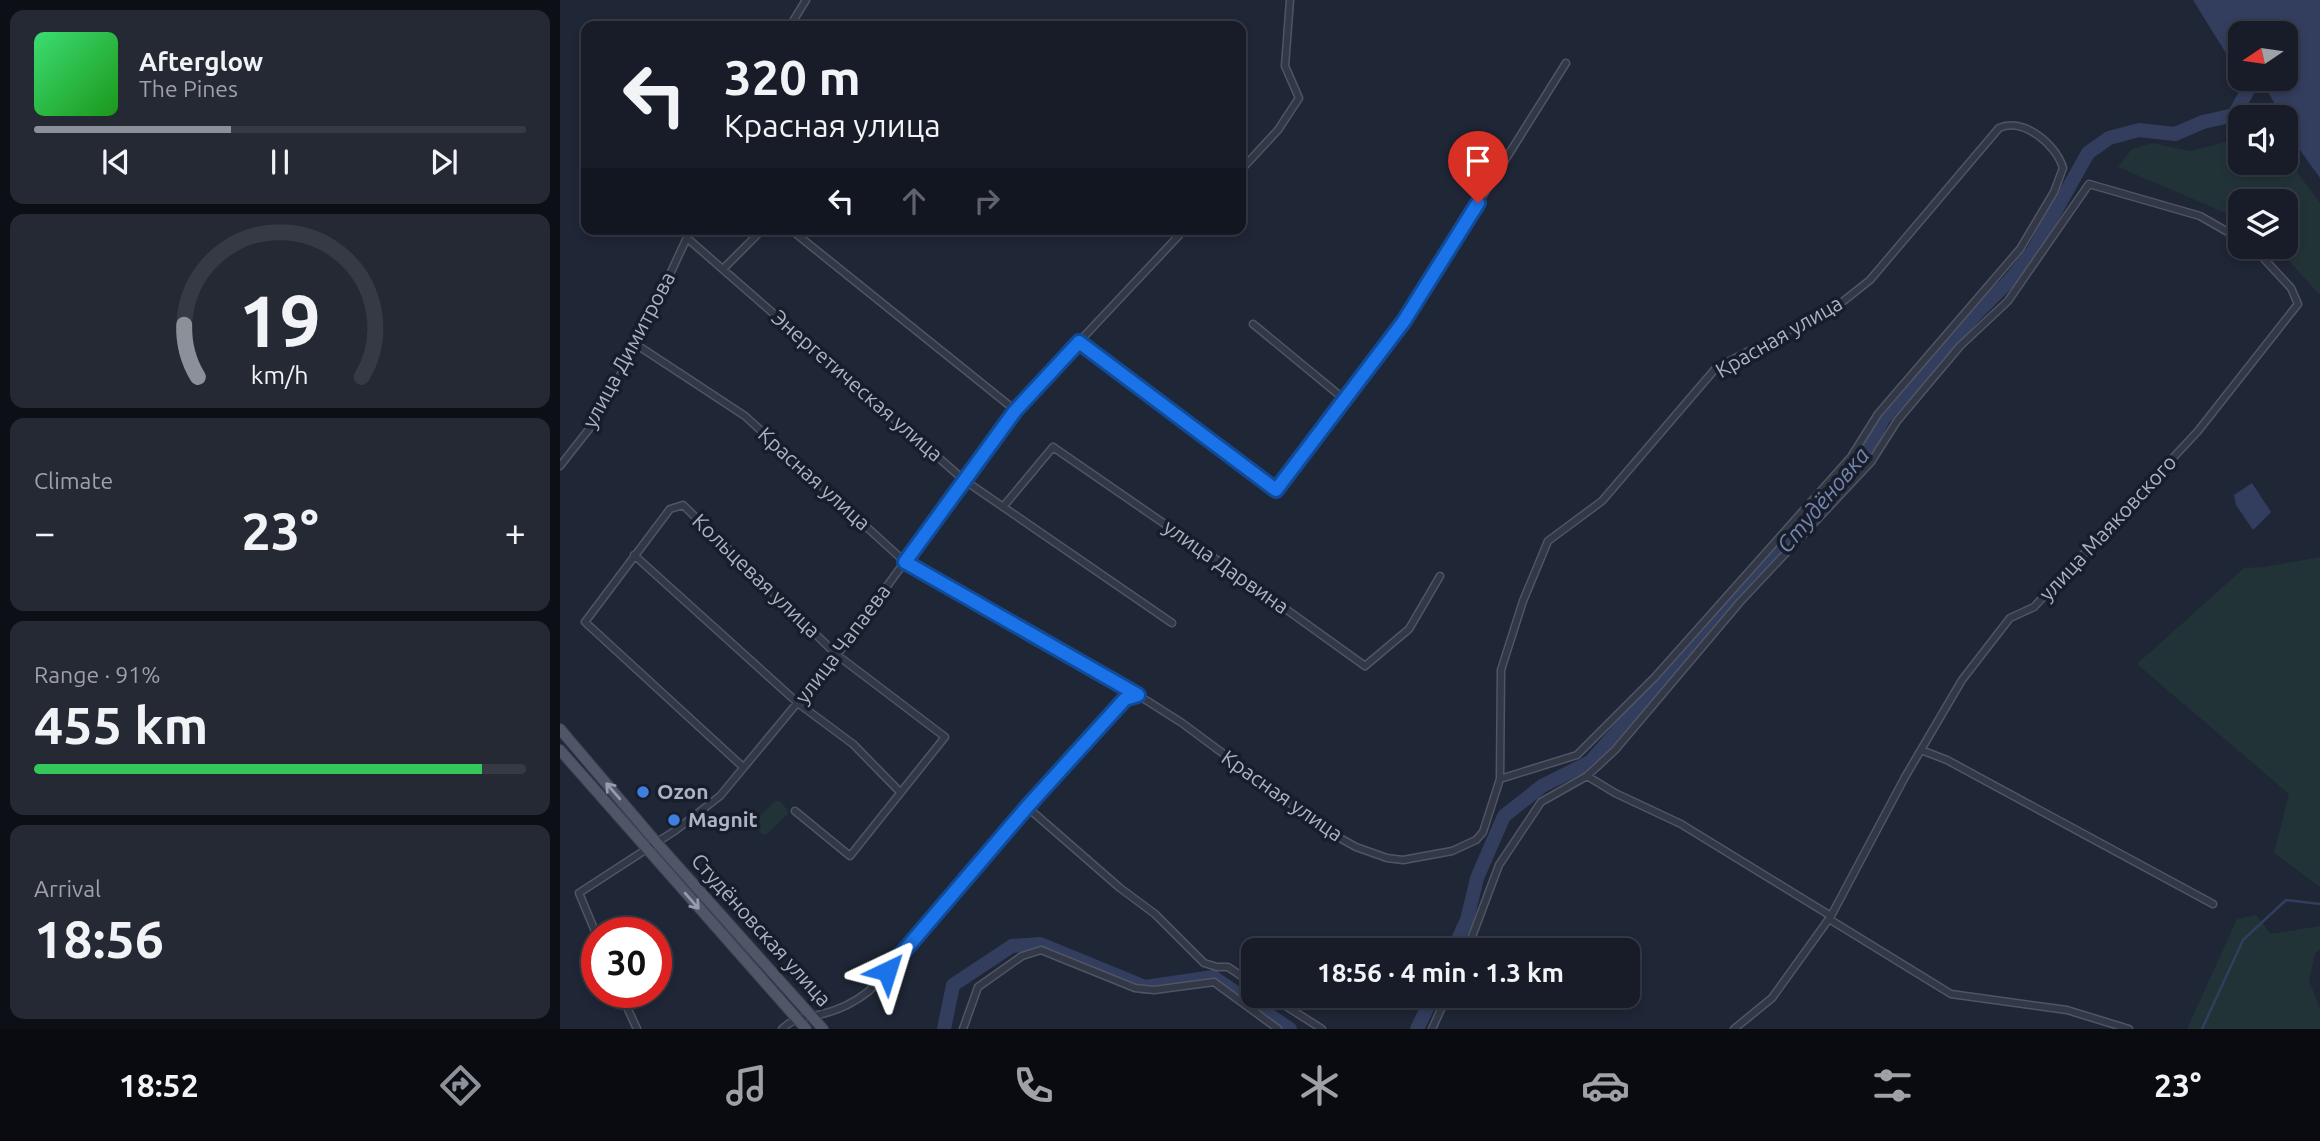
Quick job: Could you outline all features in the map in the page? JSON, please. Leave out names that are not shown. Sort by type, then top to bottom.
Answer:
[{"type":"main road","name":"Студёновская улица","points":[[560,729],[657,843],[811,1015],[819,1029]]},
{"type":"main road","name":"Студёновская улица","points":[[560,750],[806,1029]]},
{"type":"main road","points":[[787,1009],[797,1009],[797,999]]},
{"type":"street","points":[[793,21],[806,0]]},
{"type":"street","points":[[1246,165],[1278,131],[1299,98],[1285,66],[1290,0]]},
{"type":"street","points":[[1079,342],[1276,490],[1404,321],[1566,63]]},
{"type":"street","name":"Красная улица","points":[[636,345],[744,416],[905,562],[1138,695],[1182,723],[1329,832],[1356,847],[1387,858],[1403,860],[1436,856],[1476,840],[1483,832],[1500,779],[1501,670],[1523,601],[1548,541],[1602,501],[1716,368],[1841,303],[1870,280],[1999,128],[2019,125],[2031,130],[2057,154],[2063,168],[2054,192],[2020,248],[1878,414],[1851,457],[1655,677],[1577,755],[1500,779]]},
{"type":"street","points":[[1471,938],[1499,865],[1541,802],[1587,776],[1615,750],[1740,602],[1871,462],[1897,421],[1951,357],[2008,301],[2089,184],[2200,216],[2228,232]]},
{"type":"street","points":[[723,269],[756,235]]},
{"type":"street","points":[[797,235],[1015,411]]},
{"type":"street","name":"улица Чапаева","points":[[589,917],[579,892],[647,850],[720,796],[837,655],[1015,411],[1179,235]]},
{"type":"street","name":"Энергетическая улица","points":[[687,237],[964,480],[1172,623]]},
{"type":"street","name":"улица Димитрова","points":[[560,466],[593,424],[636,345],[687,237]]},
{"type":"street","name":"улица Маяковского","points":[[1734,1029],[1772,998],[1830,917],[1962,680],[2010,618],[2034,607],[2199,431],[2298,304],[2291,288],[2264,259]]},
{"type":"street","points":[[1253,324],[1344,399]]},
{"type":"street","name":"улица Дарвина","points":[[1003,507],[1053,447],[1365,666],[1409,629],[1440,576]]},
{"type":"street","name":"Кольцевая улица","points":[[743,767],[585,622],[670,509],[684,505],[837,655],[945,737],[850,856],[795,811]]},
{"type":"street","points":[[634,555],[799,704],[853,744],[900,792]]},
{"type":"street","points":[[782,1029],[795,1018],[854,1003],[869,991],[1027,807],[1125,699],[1138,695]]},
{"type":"street","points":[[1921,750],[1947,760],[2213,904]]},
{"type":"street","points":[[1587,776],[1615,793],[1681,824],[1951,994],[2067,1010],[2129,1029]]},
{"type":"street","points":[[1027,807],[1120,888],[1155,914],[1204,963],[1228,967],[1241,976]]},
{"type":"street","points":[[963,1029],[978,987],[1022,956],[1041,950],[1135,988],[1154,990],[1214,982],[1278,1029]]},
{"type":"street","points":[[627,1008],[637,1029]]},
{"type":"street","points":[[1289,1008],[1322,1029]]},
{"type":"street","points":[[1432,1029],[1442,1008]]},
{"type":"shaded area","points":[[2228,141],[2228,175],[2298,173],[2320,203],[2320,295],[2287,259],[2298,259],[2298,189],[2228,189],[2228,214],[2118,167],[2132,149],[2152,143],[2190,151]]},
{"type":"shaded area","points":[[2320,557],[2320,887],[2274,853],[2289,794],[2137,664],[2244,568]]},
{"type":"shaded area","points":[[780,801],[788,814],[767,834],[762,834],[754,825],[755,821],[774,802]]},
{"type":"shaded area","points":[[2256,915],[2271,934],[2320,926],[2320,950],[2315,953],[2309,981],[2320,1008],[2320,1029],[2187,1029],[2237,919]]},
{"type":"water","points":[[2193,0],[2320,0],[2320,178],[2298,146],[2298,105],[2275,105],[2268,91],[2298,91],[2298,21],[2228,21],[2228,56]]},
{"type":"water","points":[[2252,483],[2271,512],[2253,530],[2236,505],[2234,495]]},
{"type":"waterway","name":"Студёновка","points":[[1459,938],[1467,920],[1477,878],[1504,816],[1542,786],[1590,762],[1865,455],[1883,419],[2033,251],[2088,153],[2109,138],[2139,130],[2175,134],[2203,122],[2234,115],[2247,91]]},
{"type":"waterway","points":[[2202,1029],[2243,940],[2286,900],[2320,904]]},
{"type":"waterway","name":"Студёновка","points":[[944,1029],[953,985],[1012,946],[1040,944],[1145,987],[1213,977],[1290,1029]]},
{"type":"waterway","name":"Студёновка","points":[[1417,1029],[1427,1008]]},
{"type":"place","name":"Ozon","points":[[643,792]]},
{"type":"place","name":"Magnit","points":[[674,820]]},
{"type":"route","points":[[887,971],[1059,771],[1125,699],[1138,695],[905,562],[1015,411],[1079,342],[1276,490],[1404,321],[1478,203]]}]
